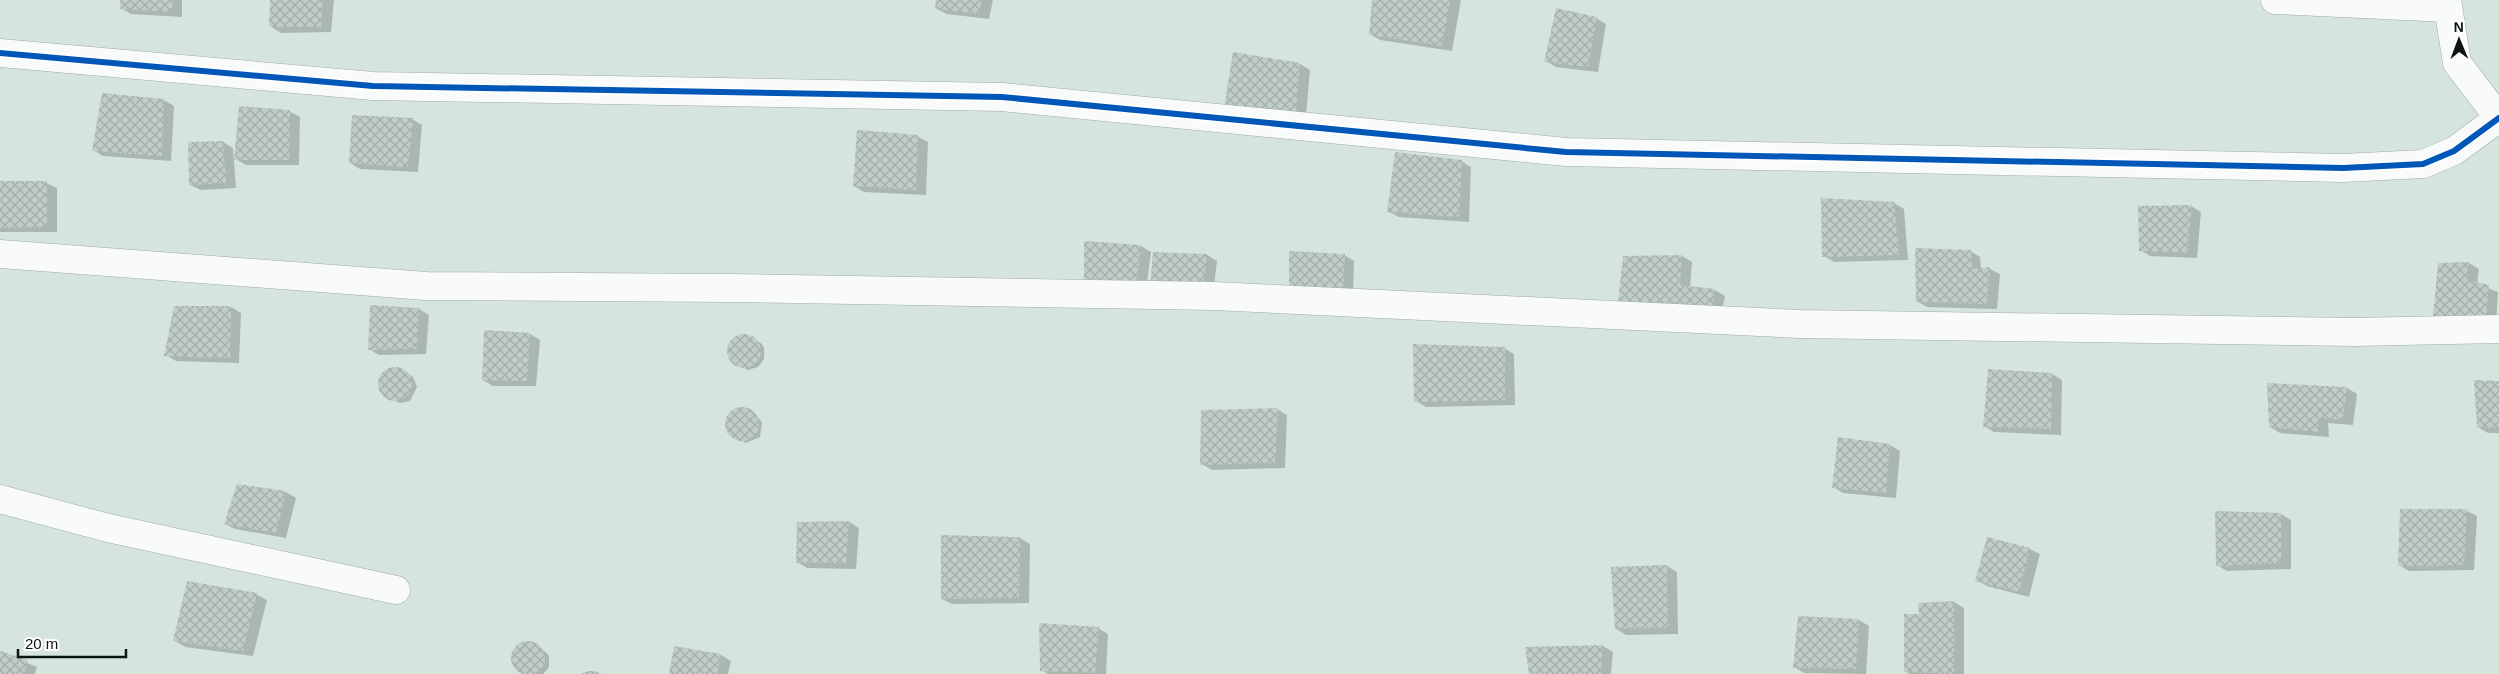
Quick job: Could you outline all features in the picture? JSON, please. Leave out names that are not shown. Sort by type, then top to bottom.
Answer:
[{"type":"street","points":[[0,53],[374,86],[1002,96],[1566,152],[2343,168],[2423,164],[2454,151],[2499,118],[2457,63],[2448,4],[2275,0]]},
{"type":"street","points":[[0,254],[426,286],[730,288],[1214,296],[1800,324],[2354,332],[2499,329]]},
{"type":"street","points":[[0,498],[108,528],[396,590]]},
{"type":"building","points":[[120,0],[173,0],[172,12],[120,9]]},
{"type":"building","points":[[270,0],[323,0],[321,27],[269,27]]},
{"type":"building","points":[[936,0],[982,0],[979,14],[935,9]]},
{"type":"building","points":[[1372,0],[1450,0],[1442,46],[1369,35]]},
{"type":"building","points":[[1556,8],[1597,17],[1588,67],[1544,62]]},
{"type":"building","points":[[1233,52],[1300,63],[1296,111],[1224,108]]},
{"type":"building","points":[[102,93],[164,99],[162,156],[92,151]]},
{"type":"building","points":[[239,106],[290,110],[289,160],[234,160]]},
{"type":"building","points":[[352,115],[413,118],[408,167],[349,163]]},
{"type":"building","points":[[857,130],[918,135],[916,190],[853,186]]},
{"type":"building","points":[[223,141],[226,183],[189,185],[188,142]]},
{"type":"building","points":[[1395,152],[1462,160],[1459,217],[1387,212]]},
{"type":"building","points":[[0,181],[47,181],[47,227],[0,228]]},
{"type":"building","points":[[1821,198],[1894,202],[1899,255],[1822,257]]},
{"type":"building","points":[[2192,205],[2187,253],[2139,251],[2138,206]]},
{"type":"building","points":[[1084,241],[1141,245],[1136,286],[1084,283]]},
{"type":"building","points":[[1915,248],[1971,250],[1972,269],[1990,267],[1987,304],[1916,302]]},
{"type":"building","points":[[1289,251],[1345,254],[1343,292],[1289,292]]},
{"type":"building","points":[[1153,252],[1207,254],[1203,288],[1150,286]]},
{"type":"building","points":[[1682,255],[1680,285],[1715,289],[1711,311],[1618,303],[1623,256]]},
{"type":"building","points":[[2469,262],[2467,280],[2489,285],[2486,318],[2433,316],[2438,263]]},
{"type":"building","points":[[370,305],[419,308],[417,349],[368,350]]},
{"type":"building","points":[[174,306],[231,306],[230,358],[164,356]]},
{"type":"building","points":[[484,330],[530,333],[527,381],[482,380]]},
{"type":"building","points":[[744,334],[756,339],[761,351],[756,363],[744,368],[732,363],[727,351],[732,339]]},
{"type":"building","points":[[1413,344],[1505,347],[1505,400],[1414,402]]},
{"type":"building","points":[[395,367],[407,372],[412,384],[407,396],[395,401],[383,396],[378,384],[383,372]]},
{"type":"building","points":[[1988,369],[2052,373],[2051,429],[1983,427]]},
{"type":"building","points":[[2474,380],[2499,381],[2499,428],[2477,427]]},
{"type":"building","points":[[2267,383],[2347,387],[2343,420],[2318,418],[2319,432],[2269,427]]},
{"type":"building","points":[[742,407],[754,412],[759,424],[754,436],[742,441],[730,436],[725,424],[730,412]]},
{"type":"building","points":[[1278,408],[1275,463],[1200,465],[1201,410]]},
{"type":"building","points":[[1838,437],[1890,444],[1886,493],[1832,488]]},
{"type":"building","points":[[237,484],[286,491],[276,533],[224,524]]},
{"type":"building","points":[[2400,509],[2467,509],[2464,565],[2398,566]]},
{"type":"building","points":[[2215,511],[2281,513],[2281,563],[2216,566]]},
{"type":"building","points":[[849,521],[846,563],[796,563],[797,522]]},
{"type":"building","points":[[941,535],[1020,537],[1019,598],[941,599]]},
{"type":"building","points":[[1987,537],[2030,548],[2019,592],[1975,581]]},
{"type":"building","points":[[1667,565],[1668,628],[1615,629],[1611,567]]},
{"type":"building","points":[[187,581],[257,593],[243,651],[173,641]]},
{"type":"building","points":[[1954,601],[1954,674],[1904,672],[1904,614],[1919,614],[1918,603]]},
{"type":"building","points":[[1798,616],[1859,619],[1856,669],[1793,668]]},
{"type":"building","points":[[1039,623],[1099,627],[1095,673],[1040,671]]},
{"type":"building","points":[[528,641],[540,646],[545,658],[540,670],[528,675],[516,670],[511,658],[516,646]]},
{"type":"building","points":[[1603,645],[1601,674],[1529,674],[1525,647]]},
{"type":"building","points":[[674,646],[721,654],[717,674],[669,674]]},
{"type":"building","points":[[0,651],[28,660],[24,674],[0,674]]},
{"type":"building","points":[[594,671],[602,674],[580,674]]},
{"type":"cycle path","points":[[0,53],[373,86],[1002,97],[1566,152],[2343,168],[2423,164],[2454,151],[2499,118]]}]
